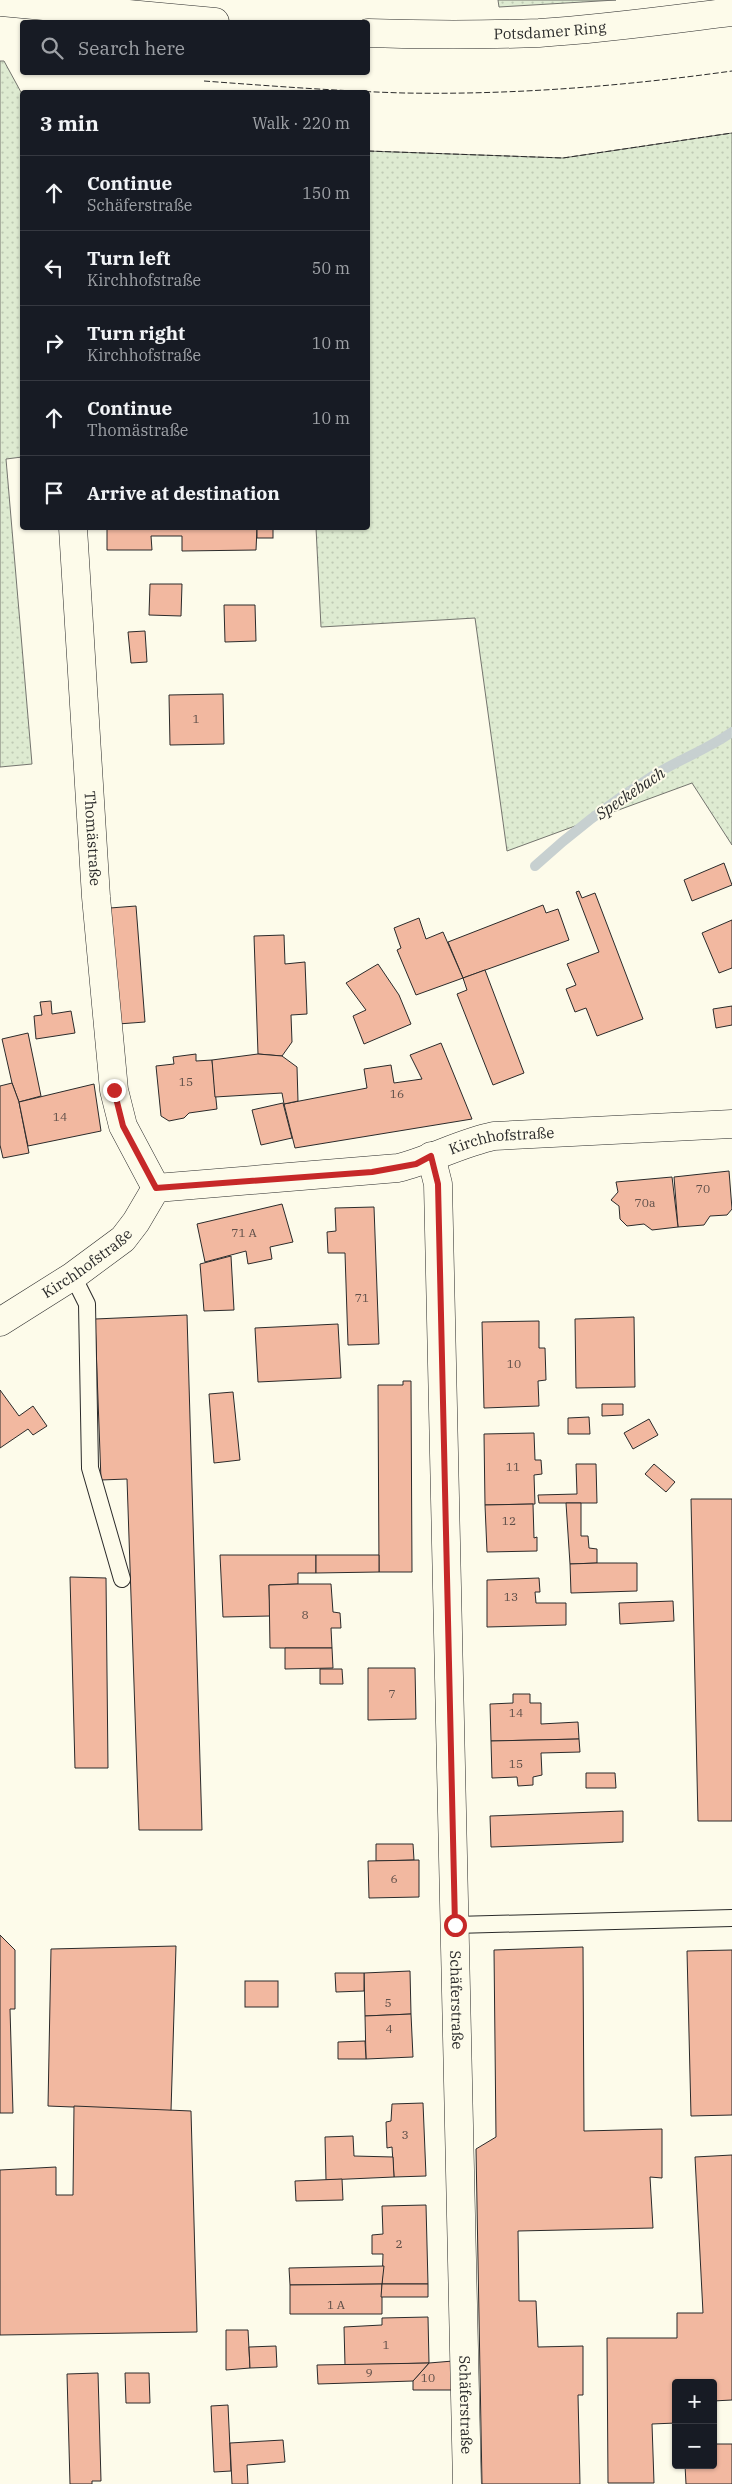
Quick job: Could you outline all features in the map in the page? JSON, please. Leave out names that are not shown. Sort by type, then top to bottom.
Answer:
[{"type":"street","points":[[0,2],[194,20]]},
{"type":"street","name":"Potsdamer Ring","points":[[370,33],[439,35],[539,33],[636,24],[732,12]]},
{"type":"street","name":"Thomästraße","points":[[73,530],[96,887],[114,1090],[123,1126],[132,1147],[156,1188]]},
{"type":"street","name":"Kirchhofstraße","points":[[0,1322],[73,1276],[123,1239],[136,1222],[156,1188],[372,1172],[416,1164],[463,1144],[494,1136],[732,1124]]},
{"type":"street","name":"Schäferstraße","points":[[431,1156],[438,1184],[467,2484]]},
{"type":"lane","points":[[73,1276],[87,1304],[90,1468],[122,1579]]},
{"type":"lane","points":[[455,1925],[732,1918]]},
{"type":"green space","points":[[498,0],[616,0],[499,7]]},
{"type":"green space","points":[[0,61],[4,61],[20,90],[20,457],[6,459],[32,764],[0,767]]},
{"type":"green space","points":[[732,133],[732,845],[692,783],[507,851],[475,618],[321,627],[316,530],[370,530],[370,151],[563,158]]},
{"type":"building","points":[[107,530],[257,530],[256,550],[182,551],[182,536],[151,536],[152,550],[107,550]]},
{"type":"building","points":[[257,530],[273,530],[273,538],[257,538]]},
{"type":"building","points":[[150,584],[182,584],[181,616],[149,615]]},
{"type":"building","points":[[224,605],[255,605],[256,641],[225,642]]},
{"type":"building","points":[[145,631],[147,662],[131,663],[128,632]]},
{"type":"building","points":[[223,694],[224,744],[170,745],[169,695]]},
{"type":"building","points":[[724,863],[732,885],[692,901],[684,880]]},
{"type":"building","points":[[579,891],[582,898],[595,893],[643,1019],[597,1036],[586,1008],[575,1012],[566,989],[576,985],[567,964],[599,952],[576,892]]},
{"type":"building","points":[[543,905],[546,913],[558,909],[569,940],[463,978],[448,942]]},
{"type":"building","points":[[136,906],[145,1022],[118,1024],[110,908]]},
{"type":"building","points":[[419,918],[426,939],[443,932],[463,978],[416,995],[397,950],[401,948],[394,928]]},
{"type":"building","points":[[732,920],[732,968],[719,973],[702,933]]},
{"type":"building","points":[[284,935],[285,964],[305,962],[307,1014],[291,1015],[292,1042],[282,1056],[258,1054],[254,936]]},
{"type":"building","points":[[378,964],[399,995],[411,1024],[364,1044],[353,1016],[366,1010],[346,983]]},
{"type":"building","points":[[485,970],[524,1073],[493,1085],[457,994],[467,990],[463,978]]},
{"type":"building","points":[[51,1001],[52,1014],[71,1011],[75,1033],[36,1039],[34,1016],[42,1015],[40,1002]]},
{"type":"building","points":[[732,1006],[732,1025],[716,1028],[713,1009]]},
{"type":"building","points":[[28,1033],[41,1096],[19,1102],[12,1083],[2,1039]]},
{"type":"building","points":[[441,1043],[472,1119],[295,1148],[284,1104],[367,1088],[364,1069],[391,1065],[394,1083],[422,1079],[410,1055]]},
{"type":"building","points":[[196,1054],[196,1061],[212,1060],[217,1109],[189,1113],[184,1118],[169,1121],[161,1116],[156,1066],[174,1064],[173,1057]]},
{"type":"building","points":[[258,1054],[282,1056],[297,1067],[298,1101],[284,1104],[282,1093],[215,1097],[212,1060]]},
{"type":"building","points":[[12,1083],[19,1102],[29,1153],[3,1158],[0,1145],[0,1086]]},
{"type":"building","points":[[94,1084],[101,1131],[28,1146],[19,1102]]},
{"type":"building","points":[[283,1103],[292,1138],[261,1145],[252,1110]]},
{"type":"building","points":[[729,1171],[732,1209],[727,1215],[710,1216],[704,1225],[678,1227],[674,1177]]},
{"type":"building","points":[[672,1177],[678,1227],[652,1230],[644,1224],[627,1226],[620,1219],[619,1206],[611,1200],[618,1192],[616,1182]]},
{"type":"building","points":[[282,1204],[293,1242],[270,1247],[272,1259],[248,1264],[246,1251],[205,1262],[197,1224]]},
{"type":"building","points":[[374,1207],[379,1344],[348,1345],[345,1253],[328,1253],[327,1232],[336,1231],[335,1208]]},
{"type":"building","points":[[231,1256],[234,1310],[204,1311],[200,1264]]},
{"type":"building","points":[[187,1315],[202,1830],[139,1830],[127,1479],[101,1480],[95,1319]]},
{"type":"building","points":[[634,1317],[635,1387],[576,1388],[575,1319]]},
{"type":"building","points":[[539,1321],[539,1348],[545,1348],[546,1380],[538,1381],[539,1406],[484,1408],[482,1322]]},
{"type":"building","points":[[338,1324],[341,1378],[258,1382],[255,1328]]},
{"type":"building","points":[[403,1381],[411,1381],[412,1572],[379,1572],[378,1385],[403,1385]]},
{"type":"building","points":[[0,1390],[19,1416],[33,1406],[47,1426],[33,1435],[28,1429],[0,1448]]},
{"type":"building","points":[[233,1392],[240,1460],[214,1463],[209,1394]]},
{"type":"building","points":[[602,1404],[623,1404],[623,1415],[602,1416]]},
{"type":"building","points":[[589,1417],[590,1434],[568,1434],[568,1418]]},
{"type":"building","points":[[649,1419],[658,1435],[633,1449],[624,1433]]},
{"type":"building","points":[[534,1433],[535,1460],[541,1460],[542,1474],[534,1475],[535,1504],[485,1505],[484,1434]]},
{"type":"building","points":[[576,1464],[596,1464],[597,1503],[539,1503],[538,1495],[577,1494]]},
{"type":"building","points":[[654,1464],[675,1482],[666,1492],[645,1474]]},
{"type":"building","points":[[691,1499],[732,1499],[732,1821],[698,1821]]},
{"type":"building","points":[[566,1503],[581,1503],[581,1536],[588,1536],[589,1548],[597,1549],[597,1563],[570,1564]]},
{"type":"building","points":[[533,1504],[534,1538],[537,1537],[537,1551],[487,1552],[485,1505]]},
{"type":"building","points":[[220,1555],[316,1555],[316,1573],[298,1573],[298,1584],[269,1585],[270,1616],[223,1617]]},
{"type":"building","points":[[316,1555],[379,1555],[379,1572],[316,1573]]},
{"type":"building","points":[[637,1563],[637,1591],[571,1593],[570,1564]]},
{"type":"building","points":[[70,1577],[106,1578],[108,1768],[75,1768]]},
{"type":"building","points":[[539,1578],[540,1592],[535,1592],[536,1603],[566,1603],[566,1625],[487,1627],[487,1580]]},
{"type":"building","points":[[331,1584],[333,1612],[340,1613],[341,1628],[331,1628],[332,1648],[270,1648],[269,1585]]},
{"type":"building","points":[[673,1601],[674,1621],[620,1624],[619,1603]]},
{"type":"building","points":[[285,1648],[332,1648],[333,1668],[285,1669]]},
{"type":"building","points":[[368,1668],[415,1668],[416,1719],[368,1720]]},
{"type":"building","points":[[320,1669],[342,1669],[343,1684],[320,1684]]},
{"type":"building","points":[[513,1694],[530,1694],[530,1703],[541,1703],[541,1724],[578,1722],[579,1739],[491,1741],[490,1704],[513,1703]]},
{"type":"building","points":[[579,1739],[580,1752],[541,1753],[542,1775],[533,1777],[533,1785],[518,1786],[517,1777],[492,1778],[491,1741]]},
{"type":"building","points":[[586,1773],[615,1773],[616,1788],[586,1788]]},
{"type":"building","points":[[623,1811],[623,1842],[491,1847],[490,1816]]},
{"type":"building","points":[[376,1844],[413,1844],[414,1860],[376,1861]]},
{"type":"building","points":[[419,1860],[419,1897],[369,1898],[368,1861]]},
{"type":"building","points":[[0,1935],[15,1950],[15,2009],[10,2009],[13,2113],[0,2113]]},
{"type":"building","points":[[176,1946],[171,2111],[48,2106],[51,1949]]},
{"type":"building","points":[[583,1947],[584,2131],[662,2129],[662,2178],[650,2177],[653,2228],[518,2231],[519,2301],[536,2301],[538,2347],[583,2346],[583,2395],[578,2395],[580,2484],[482,2484],[476,2149],[496,2137],[494,1950]]},
{"type":"building","points":[[732,1950],[732,2115],[691,2116],[687,1951]]},
{"type":"building","points":[[410,1971],[411,2014],[365,2016],[364,1973]]},
{"type":"building","points":[[335,1973],[364,1973],[364,1991],[336,1992]]},
{"type":"building","points":[[245,1981],[278,1981],[278,2007],[245,2007]]},
{"type":"building","points":[[411,2014],[413,2057],[366,2059],[365,2016]]},
{"type":"building","points":[[365,2041],[366,2059],[338,2059],[338,2042]]},
{"type":"building","points":[[423,2103],[426,2176],[394,2177],[392,2147],[387,2148],[386,2122],[391,2121],[392,2104]]},
{"type":"building","points":[[74,2106],[191,2111],[197,2332],[0,2335],[0,2170],[56,2167],[56,2195],[73,2195]]},
{"type":"building","points":[[353,2136],[354,2156],[393,2157],[394,2177],[326,2180],[325,2137]]},
{"type":"building","points":[[732,2155],[732,2400],[717,2401],[717,2379],[672,2379],[672,2423],[652,2424],[654,2483],[608,2483],[607,2338],[677,2338],[677,2313],[703,2313],[695,2157]]},
{"type":"building","points":[[342,2179],[343,2200],[296,2201],[295,2181]]},
{"type":"building","points":[[426,2205],[428,2284],[382,2284],[383,2254],[372,2254],[372,2235],[383,2234],[382,2206]]},
{"type":"building","points":[[384,2266],[382,2284],[290,2285],[289,2268]]},
{"type":"building","points":[[382,2284],[382,2314],[290,2314],[290,2285]]},
{"type":"building","points":[[382,2284],[428,2284],[428,2297],[381,2297]]},
{"type":"building","points":[[428,2317],[429,2363],[345,2365],[344,2327],[382,2325],[382,2318]]},
{"type":"building","points":[[226,2330],[248,2330],[250,2368],[226,2370]]},
{"type":"building","points":[[276,2346],[277,2367],[250,2368],[249,2347]]},
{"type":"building","points":[[453,2361],[453,2390],[413,2390],[413,2381],[429,2363]]},
{"type":"building","points":[[429,2363],[413,2381],[318,2384],[317,2365]]},
{"type":"building","points":[[98,2373],[101,2481],[92,2481],[92,2484],[70,2484],[67,2374]]},
{"type":"building","points":[[125,2373],[149,2373],[150,2403],[126,2403]]},
{"type":"building","points":[[228,2405],[231,2471],[214,2472],[211,2406]]},
{"type":"building","points":[[283,2440],[285,2462],[247,2465],[248,2484],[232,2484],[230,2443]]},
{"type":"building","points":[[717,2444],[732,2444],[732,2484],[686,2484],[685,2469],[717,2469]]},
{"type":"waterway","name":"Speckebach","points":[[535,866],[591,819],[621,797],[661,771],[732,732]]},
{"type":"fence","points":[[370,92],[486,93],[528,91],[651,81],[732,71]]},
{"type":"fence","points":[[204,81],[342,90]]},
{"type":"fence","points":[[370,151],[563,158],[732,133]]},
{"type":"route","points":[[114,1090],[123,1126],[132,1147],[156,1188],[186,1184],[372,1172],[416,1164],[431,1156],[438,1184],[455,1925]]}]
